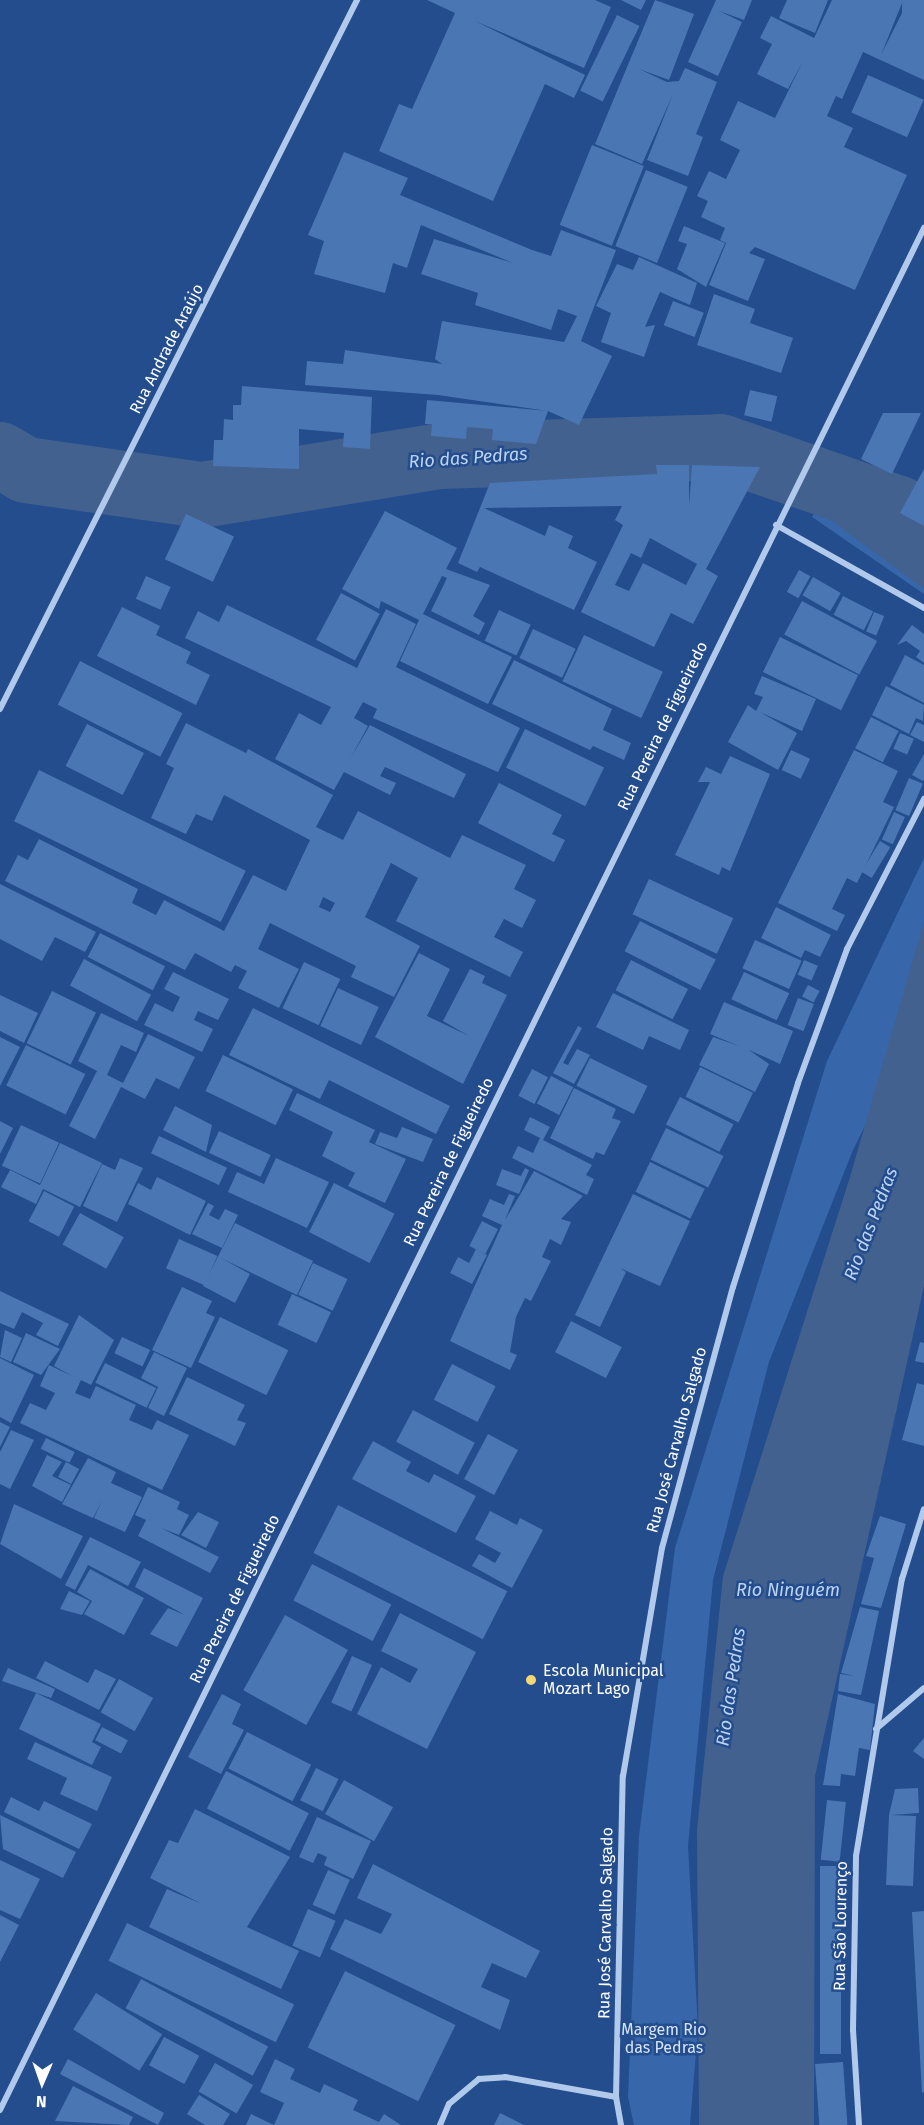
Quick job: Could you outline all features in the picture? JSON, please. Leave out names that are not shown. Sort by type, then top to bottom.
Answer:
[{"type":"street","name":"Rua Andrade Araújo","points":[[0,709],[122,471],[357,0]]},
{"type":"street","name":"Rua Pereira de Figueiredo","points":[[0,2110],[783,508],[924,228]]},
{"type":"street","points":[[776,525],[924,608]]},
{"type":"street","name":"Rua José Carvalho Salgado","points":[[621,2125],[616,2097],[623,1776],[662,1548],[733,1287],[798,1083],[847,949],[924,799]]},
{"type":"street","name":"Rua São Lourenço","points":[[860,2125],[852,1932],[856,1856],[902,1579],[924,1509]]},
{"type":"street","points":[[876,1730],[924,1688]]},
{"type":"street","points":[[440,2125],[449,2104],[479,2079],[505,2077],[616,2097]]},
{"type":"green space","points":[[826,491],[924,547],[924,594],[812,517]]},
{"type":"green space","name":"Margem Rio das Pedras","points":[[924,858],[924,1008],[853,1150],[769,1362],[713,1580],[688,1846],[698,2029],[690,2125],[634,2125],[628,2097],[639,1836],[675,1548],[827,1061]]},
{"type":"water","points":[[841,465],[924,525],[924,589],[816,509]]},
{"type":"water","name":"Rio Ninguém","points":[[924,921],[924,1286],[815,1776],[814,2125],[699,2125],[697,1830],[723,1576],[850,1177]]},
{"type":"building","points":[[427,0],[595,0],[611,7],[584,68],[475,21],[585,75],[574,98],[545,84],[493,201],[379,151],[399,104],[412,109],[455,13]]},
{"type":"building","points":[[621,0],[646,0],[641,10]]},
{"type":"building","points":[[655,0],[694,14],[669,80],[639,69],[667,82],[679,81],[685,68],[717,82],[696,134],[703,137],[688,176],[647,160],[673,94],[642,164],[595,144]]},
{"type":"building","points":[[716,0],[752,0],[744,20],[719,11],[742,22],[718,76],[688,62]]},
{"type":"building","points":[[787,0],[828,0],[815,33],[779,18]]},
{"type":"building","points":[[832,0],[924,0],[924,80],[863,52],[842,99],[836,96],[827,116],[853,128],[844,147],[907,175],[855,290],[755,247],[749,253],[765,259],[748,301],[709,285],[726,243],[720,240],[725,228],[701,217],[708,201],[697,196],[709,171],[726,179],[740,150],[720,140],[738,101],[775,118],[803,61],[788,89],[757,74],[772,44],[760,38],[771,16],[814,38]],"holes":[[[902,3],[902,13],[881,55]]]},
{"type":"building","points":[[617,15],[639,26],[603,101],[580,90]]},
{"type":"building","points":[[868,75],[924,100],[907,137],[851,112]]},
{"type":"building","points":[[592,145],[644,166],[612,246],[560,225]]},
{"type":"building","points":[[344,152],[408,178],[400,195],[532,250],[551,256],[561,230],[616,250],[581,341],[612,356],[579,425],[548,411],[438,395],[305,385],[307,361],[343,364],[345,350],[442,364],[435,359],[442,321],[564,342],[577,316],[558,309],[551,330],[475,305],[478,293],[421,274],[434,239],[513,263],[421,225],[407,268],[393,263],[385,293],[314,274],[324,241],[308,235]]},
{"type":"building","points":[[646,170],[688,187],[657,263],[615,246]]},
{"type":"building","points":[[684,226],[725,243],[706,287],[677,269],[687,244],[678,241]]},
{"type":"building","points":[[639,257],[697,283],[690,305],[660,292],[645,327],[655,325],[644,357],[601,342],[611,313],[596,306],[617,264],[633,270]]},
{"type":"building","points":[[714,294],[755,309],[750,323],[793,338],[781,373],[697,345]]},
{"type":"building","points":[[673,301],[704,313],[694,337],[664,325]]},
{"type":"building","points":[[242,386],[372,397],[370,449],[343,447],[344,433],[299,429],[299,469],[213,466],[214,440],[223,440],[224,419],[233,420],[233,405],[241,405]]},
{"type":"building","points":[[750,390],[777,396],[771,422],[744,415]]},
{"type":"building","points":[[427,400],[548,411],[536,444],[492,440],[493,429],[467,427],[466,439],[431,436],[432,424],[425,424]]},
{"type":"building","points":[[883,413],[921,413],[892,474],[861,459]]},
{"type":"building","points":[[656,465],[689,465],[689,506],[692,465],[760,467],[706,569],[718,576],[693,624],[671,613],[654,647],[581,612],[623,525],[615,520],[622,506],[484,508],[545,536],[549,525],[573,536],[568,548],[597,562],[574,610],[480,567],[477,572],[458,563],[490,483],[657,474]],"holes":[[[650,538],[697,564],[686,585],[643,563],[629,591],[615,585],[631,553],[641,558]]]},
{"type":"building","points":[[924,469],[924,526],[900,513]]},
{"type":"building","points":[[385,511],[457,548],[446,569],[490,585],[473,616],[485,623],[479,635],[431,611],[447,578],[442,576],[423,614],[512,657],[488,704],[400,661],[419,620],[381,601],[379,609],[342,589]]},
{"type":"building","points":[[186,514],[234,536],[213,582],[165,559]]},
{"type":"building","points":[[799,570],[810,576],[798,598],[787,592]]},
{"type":"building","points":[[146,576],[171,587],[160,610],[136,599]]},
{"type":"building","points":[[813,577],[841,593],[830,611],[802,595]]},
{"type":"building","points":[[341,593],[380,614],[355,660],[316,640]]},
{"type":"building","points":[[843,596],[873,611],[864,630],[833,615]]},
{"type":"building","points":[[802,601],[877,641],[859,674],[784,635]]},
{"type":"building","points":[[227,605],[357,668],[386,609],[416,624],[396,667],[520,728],[498,772],[373,718],[377,709],[363,702],[354,718],[368,726],[350,759],[370,725],[466,774],[454,798],[385,767],[380,776],[396,783],[390,795],[344,772],[334,790],[275,759],[299,713],[321,725],[331,707],[185,638],[198,611],[219,622]]},
{"type":"building","points":[[122,607],[160,626],[156,635],[191,652],[186,663],[210,675],[196,705],[97,656]]},
{"type":"building","points":[[499,610],[531,625],[516,656],[485,641]]},
{"type":"building","points":[[874,612],[884,616],[876,636],[866,631]]},
{"type":"building","points":[[912,625],[924,634],[924,663],[916,657],[920,651],[906,641],[897,645]]},
{"type":"building","points":[[533,629],[576,649],[562,678],[519,658]]},
{"type":"building","points":[[584,635],[663,672],[641,718],[562,681]]},
{"type":"building","points":[[780,637],[858,675],[841,710],[763,672]]},
{"type":"building","points":[[905,655],[924,665],[924,703],[890,685]]},
{"type":"building","points":[[514,660],[612,709],[603,730],[631,743],[624,760],[593,746],[590,750],[492,704]]},
{"type":"building","points":[[80,661],[182,713],[160,757],[58,705]]},
{"type":"building","points":[[762,676],[816,699],[802,731],[760,712],[797,733],[778,770],[728,742],[748,705],[756,711],[763,697],[754,694]]},
{"type":"building","points":[[886,686],[924,705],[923,721],[916,718],[909,734],[872,715]]},
{"type":"building","points":[[871,717],[899,731],[883,762],[855,748]]},
{"type":"building","points":[[917,722],[924,725],[924,742],[910,735]]},
{"type":"building","points":[[186,723],[246,753],[248,749],[333,795],[316,827],[343,840],[358,811],[450,858],[462,835],[526,865],[514,889],[536,900],[522,928],[504,919],[494,937],[523,952],[510,977],[396,921],[418,878],[391,863],[365,917],[420,946],[394,997],[351,977],[356,966],[270,923],[258,949],[299,969],[279,1008],[238,988],[247,971],[235,965],[231,972],[195,953],[185,970],[5,881],[18,855],[28,860],[39,839],[138,889],[132,903],[156,915],[164,900],[224,931],[253,875],[286,891],[310,840],[224,795],[212,821],[196,814],[186,834],[151,818],[174,768],[166,764]],"holes":[[[323,897],[335,903],[330,912],[319,907]]]},
{"type":"building","points":[[87,724],[144,753],[123,795],[66,766]]},
{"type":"building","points":[[525,729],[604,768],[585,806],[506,768]]},
{"type":"building","points":[[900,733],[914,739],[907,755],[893,749]]},
{"type":"building","points":[[791,750],[810,759],[801,779],[782,770]]},
{"type":"building","points":[[854,750],[898,771],[883,802],[894,807],[857,883],[847,878],[832,909],[845,915],[837,931],[778,903]]},
{"type":"building","points":[[924,754],[924,779],[923,781],[912,775]]},
{"type":"building","points":[[730,756],[770,774],[730,871],[722,867],[719,875],[675,855],[710,782],[698,782],[706,767],[721,774]]},
{"type":"building","points":[[39,770],[246,871],[221,922],[14,821]]},
{"type":"building","points":[[909,778],[923,784],[909,816],[895,810]]},
{"type":"building","points":[[499,783],[562,815],[552,834],[565,840],[554,862],[478,823]]},
{"type":"building","points":[[894,812],[905,817],[893,844],[882,839]]},
{"type":"building","points":[[880,841],[890,847],[872,878],[861,872]]},
{"type":"building","points":[[649,879],[733,918],[717,954],[633,914]]},
{"type":"building","points":[[0,884],[96,932],[85,952],[55,937],[42,961],[0,939]]},
{"type":"building","points":[[776,907],[831,935],[820,957],[805,950],[801,958],[761,938]]},
{"type":"building","points":[[640,921],[716,960],[700,990],[625,951]]},
{"type":"building","points":[[100,933],[165,966],[153,990],[88,957]]},
{"type":"building","points":[[755,940],[802,961],[789,989],[742,968]]},
{"type":"building","points":[[419,953],[450,969],[427,1016],[469,1036],[443,1021],[470,969],[485,976],[482,983],[507,995],[463,1084],[375,1037]]},
{"type":"building","points":[[84,959],[151,995],[137,1021],[70,985]]},
{"type":"building","points":[[631,960],[688,989],[673,1019],[616,990]]},
{"type":"building","points":[[804,960],[818,966],[812,981],[798,975]]},
{"type":"building","points":[[304,962],[340,979],[319,1025],[282,1008]]},
{"type":"building","points":[[173,972],[229,999],[218,1020],[198,1011],[194,1020],[213,1029],[202,1052],[144,1025],[155,1003],[173,1012],[180,997],[164,989]]},
{"type":"building","points":[[744,972],[789,993],[777,1020],[731,999]]},
{"type":"building","points":[[808,985],[820,991],[814,1002],[802,997]]},
{"type":"building","points":[[338,988],[379,1007],[361,1045],[320,1026]]},
{"type":"building","points":[[52,991],[96,1012],[71,1065],[27,1043]]},
{"type":"building","points":[[613,993],[689,1030],[680,1050],[649,1036],[643,1050],[596,1027]]},
{"type":"building","points":[[0,995],[38,1013],[24,1043],[0,1031]]},
{"type":"building","points":[[798,998],[814,1004],[803,1031],[788,1025]]},
{"type":"building","points":[[724,1002],[793,1031],[780,1064],[749,1050],[769,1064],[755,1092],[699,1065],[713,1037],[739,1046],[710,1034]]},
{"type":"building","points":[[253,1008],[450,1106],[436,1134],[329,1080],[320,1099],[229,1055]]},
{"type":"building","points":[[101,1013],[144,1033],[136,1052],[121,1045],[107,1075],[123,1083],[148,1034],[195,1057],[179,1089],[156,1078],[145,1099],[121,1087],[95,1139],[69,1126],[97,1071],[78,1061]]},
{"type":"building","points":[[578,1026],[582,1028],[563,1063],[568,1065],[577,1049],[590,1055],[574,1084],[553,1073]]},
{"type":"building","points":[[0,1037],[20,1047],[0,1086]]},
{"type":"building","points":[[26,1045],[85,1074],[66,1114],[6,1085]]},
{"type":"building","points":[[223,1055],[293,1089],[276,1125],[205,1091]]},
{"type":"building","points":[[590,1058],[648,1086],[634,1114],[576,1086]]},
{"type":"building","points":[[700,1067],[753,1093],[739,1123],[686,1097]]},
{"type":"building","points":[[532,1069],[548,1077],[534,1104],[518,1096]]},
{"type":"building","points":[[551,1076],[573,1087],[559,1115],[537,1104]]},
{"type":"building","points":[[574,1088],[616,1109],[612,1118],[621,1121],[604,1155],[596,1152],[593,1159],[550,1138]]},
{"type":"building","points":[[297,1093],[375,1130],[369,1142],[406,1159],[385,1203],[348,1186],[355,1173],[322,1156],[333,1132],[289,1110]]},
{"type":"building","points":[[680,1097],[733,1124],[719,1152],[666,1125]]},
{"type":"building","points":[[175,1106],[212,1125],[206,1152],[163,1130]]},
{"type":"building","points":[[530,1117],[550,1127],[543,1140],[592,1165],[586,1175],[594,1179],[587,1195],[512,1158],[518,1146],[533,1153],[540,1138],[524,1130]]},
{"type":"building","points":[[0,1121],[13,1128],[0,1154]]},
{"type":"building","points":[[21,1125],[59,1143],[40,1184],[2,1166]]},
{"type":"building","points":[[402,1127],[433,1139],[423,1162],[375,1144],[380,1132],[397,1138]]},
{"type":"building","points":[[666,1128],[724,1156],[708,1188],[651,1159]]},
{"type":"building","points":[[219,1131],[271,1155],[261,1177],[209,1153]]},
{"type":"building","points":[[159,1136],[227,1168],[219,1185],[151,1153]]},
{"type":"building","points":[[60,1143],[102,1163],[80,1207],[43,1189],[36,1204],[1,1187],[10,1170],[40,1185]]},
{"type":"building","points":[[120,1158],[143,1168],[117,1222],[83,1206],[102,1164],[115,1170]]},
{"type":"building","points":[[276,1158],[329,1182],[307,1228],[228,1192],[237,1172],[264,1184]]},
{"type":"building","points":[[650,1162],[705,1189],[690,1218],[636,1192]]},
{"type":"building","points":[[525,1168],[529,1170],[519,1194],[496,1185],[502,1169],[521,1176]]},
{"type":"building","points":[[534,1171],[583,1196],[561,1219],[571,1222],[561,1245],[550,1239],[542,1257],[551,1261],[531,1301],[525,1298],[516,1317],[510,1352],[517,1355],[510,1370],[450,1341],[502,1225],[482,1216],[490,1199],[504,1205],[509,1194],[515,1196],[505,1220]]},
{"type":"building","points":[[157,1177],[206,1201],[190,1235],[128,1204],[138,1183],[151,1190]]},
{"type":"building","points":[[334,1183],[395,1214],[370,1263],[309,1232]]},
{"type":"building","points":[[44,1191],[74,1206],[59,1237],[29,1221]]},
{"type":"building","points":[[633,1194],[690,1221],[660,1286],[620,1268],[626,1272],[600,1327],[575,1315]]},
{"type":"building","points":[[208,1203],[214,1206],[209,1215],[219,1220],[225,1209],[238,1215],[222,1248],[192,1234]]},
{"type":"building","points":[[80,1213],[124,1237],[106,1269],[63,1244]]},
{"type":"building","points":[[482,1221],[498,1229],[485,1254],[469,1246]]},
{"type":"building","points":[[235,1223],[313,1261],[297,1295],[221,1258],[250,1274],[235,1303],[203,1286]]},
{"type":"building","points":[[179,1239],[217,1256],[204,1285],[166,1268]]},
{"type":"building","points":[[476,1249],[487,1255],[472,1284],[450,1273],[458,1257],[469,1263]]},
{"type":"building","points":[[313,1263],[347,1279],[333,1311],[298,1295]]},
{"type":"building","points":[[182,1287],[212,1301],[206,1313],[215,1317],[191,1368],[152,1350]]},
{"type":"building","points":[[0,1291],[69,1324],[58,1346],[36,1335],[43,1323],[22,1312],[14,1329],[0,1323]]},
{"type":"building","points":[[292,1294],[331,1312],[317,1343],[278,1325]]},
{"type":"building","points":[[79,1315],[114,1340],[91,1385],[81,1380],[75,1393],[90,1399],[96,1386],[136,1405],[129,1420],[152,1430],[157,1420],[189,1435],[162,1490],[20,1423],[30,1403],[46,1410],[55,1393],[40,1386],[49,1365],[74,1377],[54,1366]]},
{"type":"building","points":[[220,1317],[288,1350],[266,1395],[198,1362]]},
{"type":"building","points":[[571,1321],[622,1347],[606,1378],[555,1352]]},
{"type":"building","points":[[5,1330],[22,1338],[11,1362],[0,1357]]},
{"type":"building","points":[[26,1333],[60,1349],[41,1375],[13,1362]]},
{"type":"building","points":[[122,1337],[150,1350],[142,1366],[114,1353]]},
{"type":"building","points":[[920,1342],[924,1343],[924,1363],[915,1361]]},
{"type":"building","points":[[154,1352],[187,1368],[164,1416],[148,1408],[158,1387],[141,1378]]},
{"type":"building","points":[[0,1358],[34,1375],[11,1423],[0,1417]]},
{"type":"building","points":[[105,1363],[156,1388],[147,1408],[95,1383]]},
{"type":"building","points":[[452,1364],[496,1386],[477,1422],[434,1400]]},
{"type":"building","points":[[187,1377],[245,1405],[237,1420],[246,1423],[235,1446],[169,1414]]},
{"type":"building","points":[[917,1383],[924,1385],[924,1446],[902,1440]]},
{"type":"building","points":[[413,1410],[475,1443],[458,1475],[396,1442]]},
{"type":"building","points":[[0,1422],[10,1427],[0,1447]]},
{"type":"building","points":[[11,1430],[34,1440],[10,1489],[0,1484],[0,1452]]},
{"type":"building","points":[[488,1434],[518,1450],[494,1495],[464,1479]]},
{"type":"building","points":[[46,1438],[75,1452],[70,1463],[41,1449]]},
{"type":"building","points":[[373,1441],[411,1462],[406,1471],[429,1483],[434,1474],[476,1496],[456,1533],[352,1479]]},
{"type":"building","points":[[47,1455],[62,1462],[52,1476],[71,1485],[62,1502],[32,1486]]},
{"type":"building","points":[[88,1458],[116,1472],[111,1483],[142,1497],[125,1532],[94,1518],[102,1501],[93,1518],[62,1504]]},
{"type":"building","points":[[66,1462],[79,1469],[71,1484],[58,1477]]},
{"type":"building","points":[[148,1487],[180,1502],[177,1509],[189,1515],[179,1535],[161,1528],[219,1557],[210,1573],[138,1536],[146,1520],[135,1515]]},
{"type":"building","points":[[14,1504],[83,1536],[61,1579],[0,1544]]},
{"type":"building","points":[[338,1505],[507,1591],[483,1639],[313,1553]]},
{"type":"building","points":[[490,1511],[517,1525],[520,1518],[543,1530],[512,1588],[472,1566],[479,1554],[495,1563],[501,1553],[475,1539]]},
{"type":"building","points":[[198,1512],[219,1522],[206,1548],[181,1535]]},
{"type":"building","points":[[880,1516],[906,1524],[881,1608],[861,1604],[874,1558],[866,1556]]},
{"type":"building","points":[[90,1537],[141,1562],[128,1586],[88,1565],[75,1590],[65,1585]]},
{"type":"building","points":[[312,1564],[391,1604],[373,1641],[293,1601]]},
{"type":"building","points":[[144,1568],[203,1598],[177,1647],[150,1634],[168,1608],[185,1615],[135,1587]]},
{"type":"building","points":[[90,1569],[144,1598],[124,1635],[84,1614],[92,1601],[77,1592]]},
{"type":"building","points":[[69,1591],[90,1601],[82,1615],[60,1609]]},
{"type":"building","points":[[860,1607],[879,1611],[861,1695],[838,1691],[840,1674],[855,1676],[841,1673]]},
{"type":"building","points":[[400,1613],[476,1652],[427,1749],[357,1714],[381,1667],[410,1683],[418,1669],[381,1651]]},
{"type":"building","points":[[285,1615],[348,1650],[306,1725],[243,1690]]},
{"type":"building","points":[[352,1656],[372,1665],[351,1712],[331,1703]]},
{"type":"building","points":[[45,1661],[88,1683],[95,1669],[116,1679],[99,1710],[36,1678]]},
{"type":"building","points":[[8,1668],[55,1689],[51,1698],[2,1681]]},
{"type":"building","points":[[119,1679],[153,1698],[135,1731],[101,1712]]},
{"type":"building","points":[[36,1693],[101,1724],[92,1742],[101,1747],[92,1765],[19,1729]]},
{"type":"building","points":[[222,1694],[241,1704],[232,1724],[244,1730],[221,1774],[188,1757]]},
{"type":"building","points":[[838,1694],[875,1704],[870,1750],[859,1748],[855,1776],[841,1774],[840,1786],[823,1785]]},
{"type":"building","points":[[102,1727],[128,1740],[121,1754],[95,1740]]},
{"type":"building","points":[[247,1732],[311,1765],[293,1801],[228,1769]]},
{"type":"building","points":[[924,1738],[924,1759],[913,1751]]},
{"type":"building","points":[[35,1742],[112,1777],[97,1811],[60,1794],[67,1778],[27,1759]]},
{"type":"building","points":[[316,1768],[338,1779],[323,1811],[300,1800]]},
{"type":"building","points":[[226,1771],[309,1813],[290,1851],[207,1808]]},
{"type":"building","points":[[344,1780],[393,1807],[374,1841],[325,1814]]},
{"type":"building","points":[[918,1788],[919,1813],[891,1815],[916,1816],[913,1886],[886,1885],[889,1815],[895,1789]]},
{"type":"building","points":[[11,1797],[39,1811],[44,1801],[92,1824],[79,1849],[4,1812]]},
{"type":"building","points":[[827,1800],[846,1802],[840,1862],[821,1860]]},
{"type":"building","points":[[195,1809],[290,1857],[247,1927],[299,1951],[281,1989],[149,1927],[167,1889],[202,1904],[150,1878],[169,1840],[178,1843]]},
{"type":"building","points":[[0,1815],[76,1852],[63,1878],[3,1849]]},
{"type":"building","points":[[317,1817],[371,1841],[353,1879],[324,1865],[327,1857],[318,1853],[313,1863],[299,1857]]},
{"type":"building","points":[[0,1860],[40,1879],[20,1919],[0,1910]]},
{"type":"building","points":[[373,1864],[540,1951],[526,1978],[492,1963],[481,1987],[510,2000],[500,2030],[330,1949],[345,1919],[381,1934],[392,1914],[357,1898]]},
{"type":"building","points":[[820,1866],[841,1866],[841,2054],[820,2054]]},
{"type":"building","points":[[328,1870],[350,1880],[334,1914],[313,1905]]},
{"type":"building","points":[[308,1909],[336,1921],[320,1958],[292,1946]]},
{"type":"building","points":[[924,1911],[924,2092],[922,2093],[912,1912]]},
{"type":"building","points":[[0,1915],[19,1925],[0,1962]]},
{"type":"building","points":[[127,1923],[294,2005],[276,2042],[109,1961]]},
{"type":"building","points":[[345,1971],[456,2025],[418,2101],[308,2047]]},
{"type":"building","points":[[141,1979],[268,2047],[253,2076],[126,2008]]},
{"type":"building","points":[[96,1993],[162,2034],[139,2071],[73,2029]]},
{"type":"building","points":[[164,2037],[199,2056],[184,2084],[149,2065]]},
{"type":"building","points":[[68,2059],[164,2113],[158,2125],[60,2074]]},
{"type":"building","points":[[275,2059],[295,2069],[290,2079],[320,2093],[324,2084],[358,2100],[353,2110],[379,2122],[384,2114],[401,2125],[274,2125],[284,2103],[260,2092]]},
{"type":"building","points":[[843,2062],[847,2125],[819,2125],[815,2064]]},
{"type":"building","points":[[215,2063],[253,2085],[237,2114],[198,2092]]},
{"type":"building","points":[[73,2086],[133,2117],[129,2125],[55,2121]]},
{"type":"building","points":[[199,2095],[230,2114],[223,2125],[205,2125],[187,2114]]},
{"type":"building","points":[[500,2113],[524,2125],[494,2125]]},
{"type":"building","points":[[251,2114],[274,2125],[246,2125]]},
{"type":"waterway","name":"Rio das Pedras","points":[[0,455],[26,470],[202,495],[440,456],[720,447],[899,509],[924,532]]},
{"type":"place","name":"Escola Municipal Mozart Lago","points":[[531,1680]]}]
